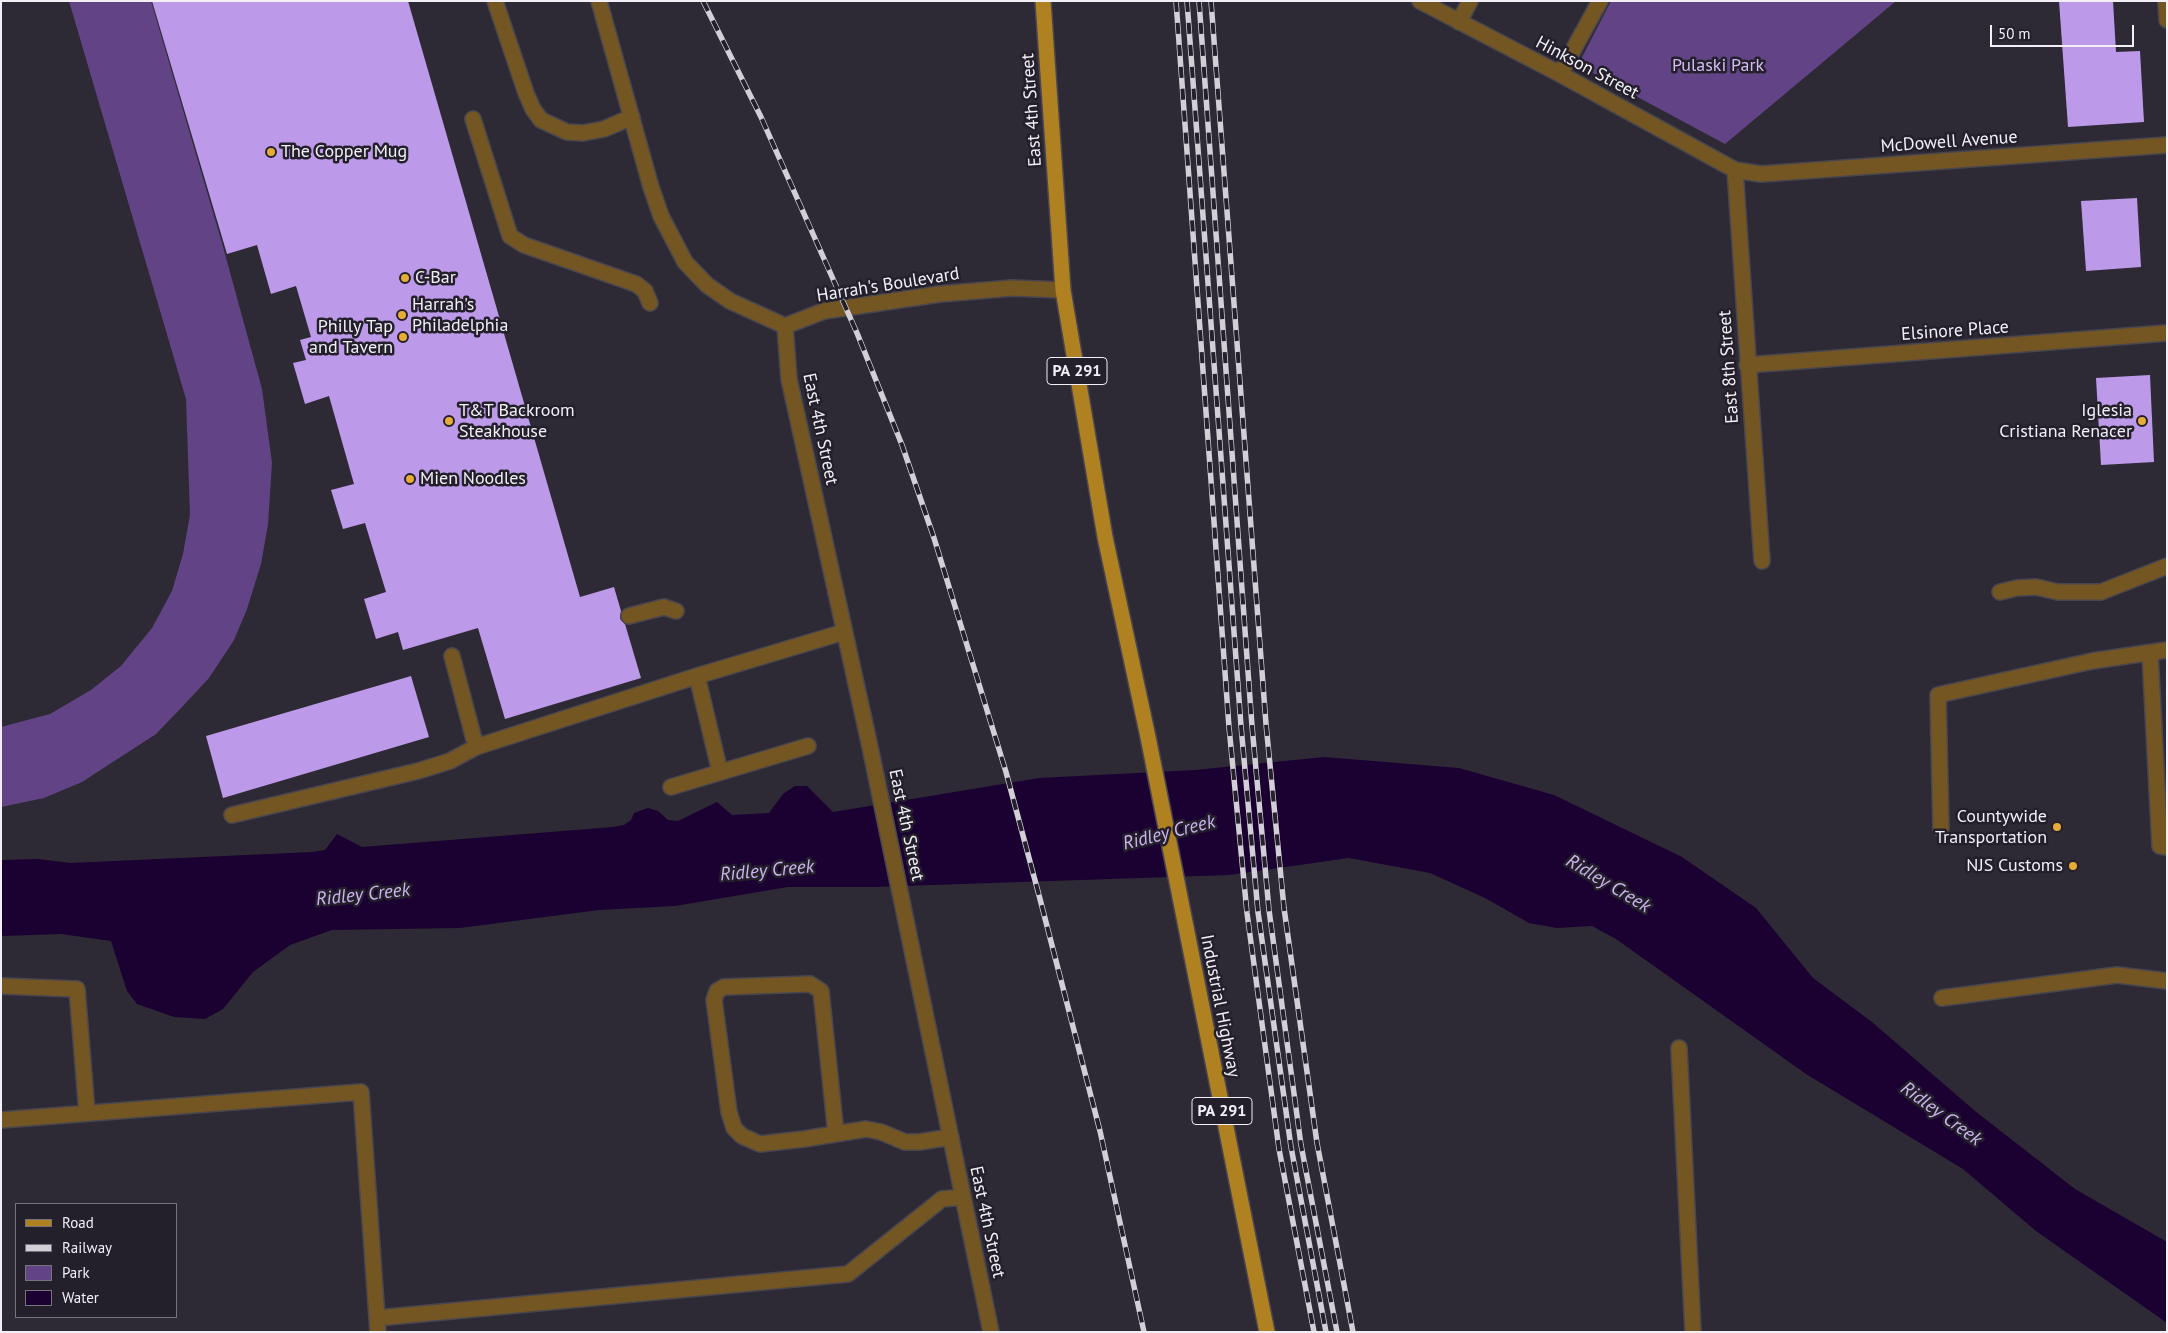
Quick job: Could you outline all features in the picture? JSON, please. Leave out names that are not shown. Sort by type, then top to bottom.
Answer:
[{"type":"main road","name":"East 4th Street","points":[[1043,1],[1063,290],[1105,537],[1148,737],[1166,835]]},
{"type":"main road","name":"Industrial Highway","points":[[1166,835],[1267,1332]]},
{"type":"street","points":[[495,1],[526,93],[533,109],[541,120],[567,132],[583,133],[604,129],[632,118]]},
{"type":"street","points":[[598,1],[651,187],[671,237],[685,262],[707,284],[730,301],[785,326]]},
{"type":"street","name":"Hinkson Street","points":[[1420,1],[1560,74],[1735,170]]},
{"type":"street","points":[[1459,22],[1470,1]]},
{"type":"street","points":[[1560,74],[1600,1]]},
{"type":"street","points":[[2166,1],[2167,20]]},
{"type":"street","points":[[473,118],[510,236],[524,245],[636,284],[645,291],[650,303]]},
{"type":"street","name":"McDowell Avenue","points":[[1735,170],[1761,174],[2167,145]]},
{"type":"street","name":"East 8th Street","points":[[1735,170],[1762,561]]},
{"type":"street","name":"Harrah's Boulevard","points":[[785,326],[824,311],[940,294],[1012,288],[1063,290]]},
{"type":"street","name":"East 4th Street","points":[[785,326],[789,380],[911,938],[991,1332]]},
{"type":"street","name":"Elsinore Place","points":[[1747,365],[2167,333]]},
{"type":"street","points":[[2000,592],[2017,588],[2036,587],[2058,592],[2101,592],[2167,566]]},
{"type":"street","points":[[629,616],[664,607],[676,611]]},
{"type":"street","points":[[232,815],[418,771],[450,760],[476,747],[696,676],[844,632]]},
{"type":"street","points":[[1942,829],[1938,695],[2092,661],[2167,650]]},
{"type":"street","points":[[2150,653],[2160,846],[2167,846]]},
{"type":"street","points":[[452,656],[476,747]]},
{"type":"street","points":[[696,676],[720,772]]},
{"type":"street","points":[[671,787],[808,746]]},
{"type":"street","points":[[1942,998],[2116,974],[2167,981]]},
{"type":"street","points":[[836,1134],[821,991],[810,984],[724,988],[718,991],[714,1000],[729,1112],[734,1128],[751,1142],[760,1144],[872,1130],[905,1142],[919,1142],[951,1137]]},
{"type":"street","points":[[1,986],[78,989],[86,1114]]},
{"type":"street","points":[[1679,1048],[1693,1332]]},
{"type":"street","points":[[1,1120],[361,1092],[378,1325],[848,1274],[942,1199],[963,1197]]},
{"type":"green space","points":[[69,1],[151,1],[222,243],[262,389],[272,463],[268,524],[261,564],[247,609],[234,640],[209,678],[182,707],[156,734],[82,782],[44,798],[1,807],[1,727],[50,714],[91,690],[121,666],[152,628],[172,591],[183,554],[190,515],[186,399]]},
{"type":"green space","name":"Pulaski Park","points":[[1611,1],[1896,1],[1725,144],[1578,65]]},
{"type":"water","name":"Ridley Creek","points":[[1324,757],[1459,768],[1554,795],[1682,857],[1756,908],[1813,978],[1872,1022],[1975,1111],[2075,1189],[2167,1242],[2167,1323],[2036,1231],[1963,1169],[1806,1074],[1616,939],[1592,926],[1557,928],[1529,923],[1485,898],[1430,873],[1349,858],[1229,875],[873,887],[788,887],[675,906],[599,910],[460,928],[332,930],[290,945],[253,972],[223,1009],[205,1019],[174,1017],[137,1004],[127,991],[111,941],[61,934],[1,936],[1,860],[38,859],[70,863],[312,852],[325,850],[337,834],[362,847],[613,827],[624,825],[631,820],[634,813],[648,808],[658,811],[668,820],[678,821],[717,802],[732,815],[769,813],[783,794],[795,786],[807,786],[833,812],[1039,778],[1195,770]]},
{"type":"building","name":"Harrah's Philadelphia","points":[[152,1],[408,1],[580,597],[614,587],[621,611],[620,619],[625,624],[641,678],[505,719],[478,628],[403,650],[398,632],[376,639],[364,599],[386,592],[365,523],[343,529],[331,490],[354,484],[329,396],[305,404],[293,363],[306,360],[300,340],[311,337],[296,286],[271,294],[257,245],[227,254]]},
{"type":"building","points":[[2059,1],[2113,1],[2116,52],[2140,51],[2144,122],[2068,127]]},
{"type":"building","points":[[2137,198],[2141,267],[2086,271],[2081,201]]},
{"type":"building","points":[[2150,375],[2154,462],[2101,465],[2096,378]]},
{"type":"building","points":[[411,676],[429,737],[223,798],[206,736]]},
{"type":"railway","points":[[703,1],[761,117],[857,333],[902,445],[934,538],[1006,772],[1040,899],[1100,1131],[1144,1332]]},
{"type":"railway","points":[[1176,1],[1229,727],[1247,913],[1279,1149],[1314,1332]]},
{"type":"railway","points":[[1187,1],[1241,726],[1258,912],[1291,1147],[1326,1332]]},
{"type":"railway","points":[[1199,1],[1252,726],[1269,910],[1301,1145],[1337,1332]]},
{"type":"railway","points":[[1211,1],[1266,724],[1284,908],[1317,1143],[1353,1332]]},
{"type":"place","name":"The Copper Mug","points":[[271,152]]},
{"type":"place","name":"C-Bar","points":[[405,278]]},
{"type":"place","name":"Harrah's Philadelphia","points":[[402,315]]},
{"type":"place","name":"Philly Tap and Tavern","points":[[403,337]]},
{"type":"place","name":"T&T Backroom Steakhouse","points":[[449,421]]},
{"type":"place","name":"Iglesia Cristiana Renacer","points":[[2142,421]]},
{"type":"place","name":"Mien Noodles","points":[[410,479]]},
{"type":"place","name":"Countywide Transportation","points":[[2057,827]]},
{"type":"place","name":"NJS Customs","points":[[2073,866]]}]
